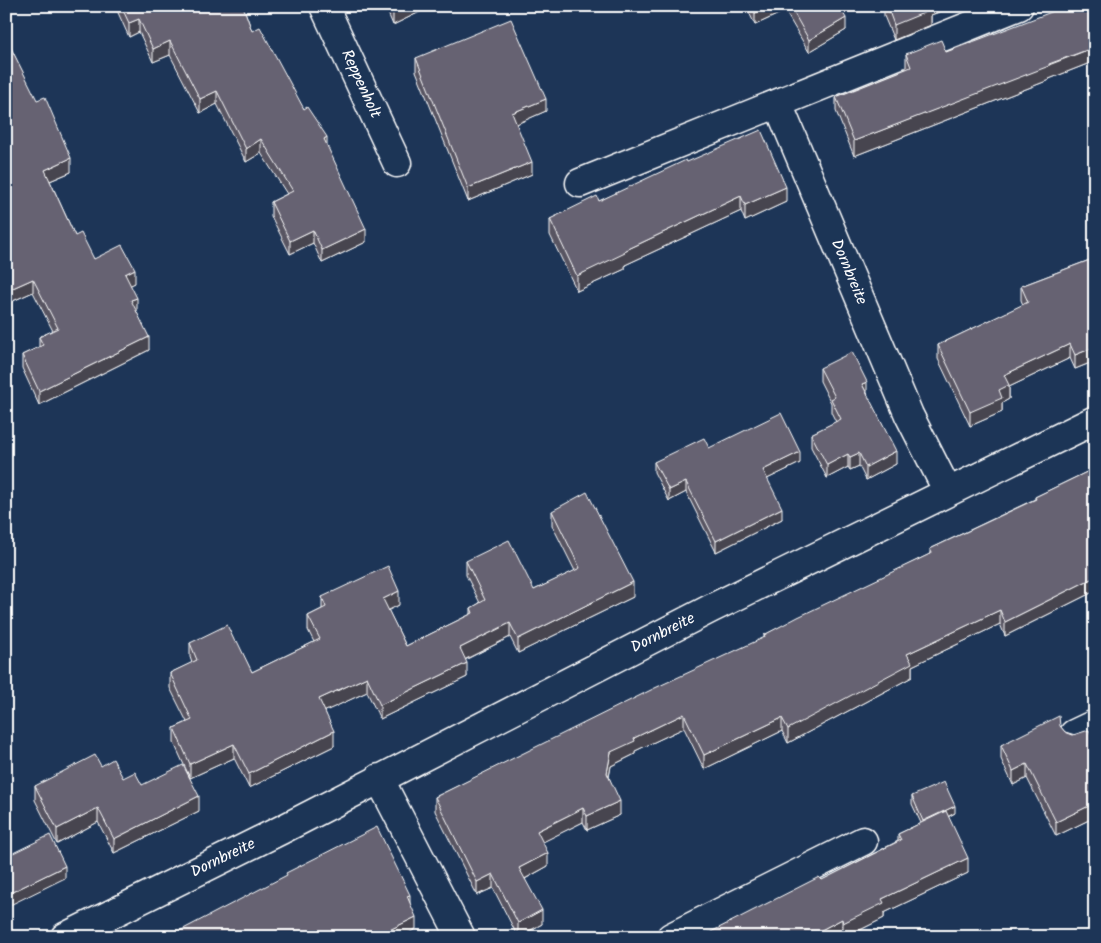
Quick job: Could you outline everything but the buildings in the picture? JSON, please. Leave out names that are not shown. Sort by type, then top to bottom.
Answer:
[{"type":"street","name":"Reppenholt","points":[[324,6],[397,163]]},
{"type":"street","points":[[580,183],[1019,6]]},
{"type":"street","name":"Dornbreite","points":[[778,104],[909,414],[948,492]]},
{"type":"street","name":"Dornbreite","points":[[66,937],[281,830],[710,609],[1095,420]]},
{"type":"street","points":[[379,778],[461,937]]},
{"type":"street","points":[[672,937],[863,841]]}]
